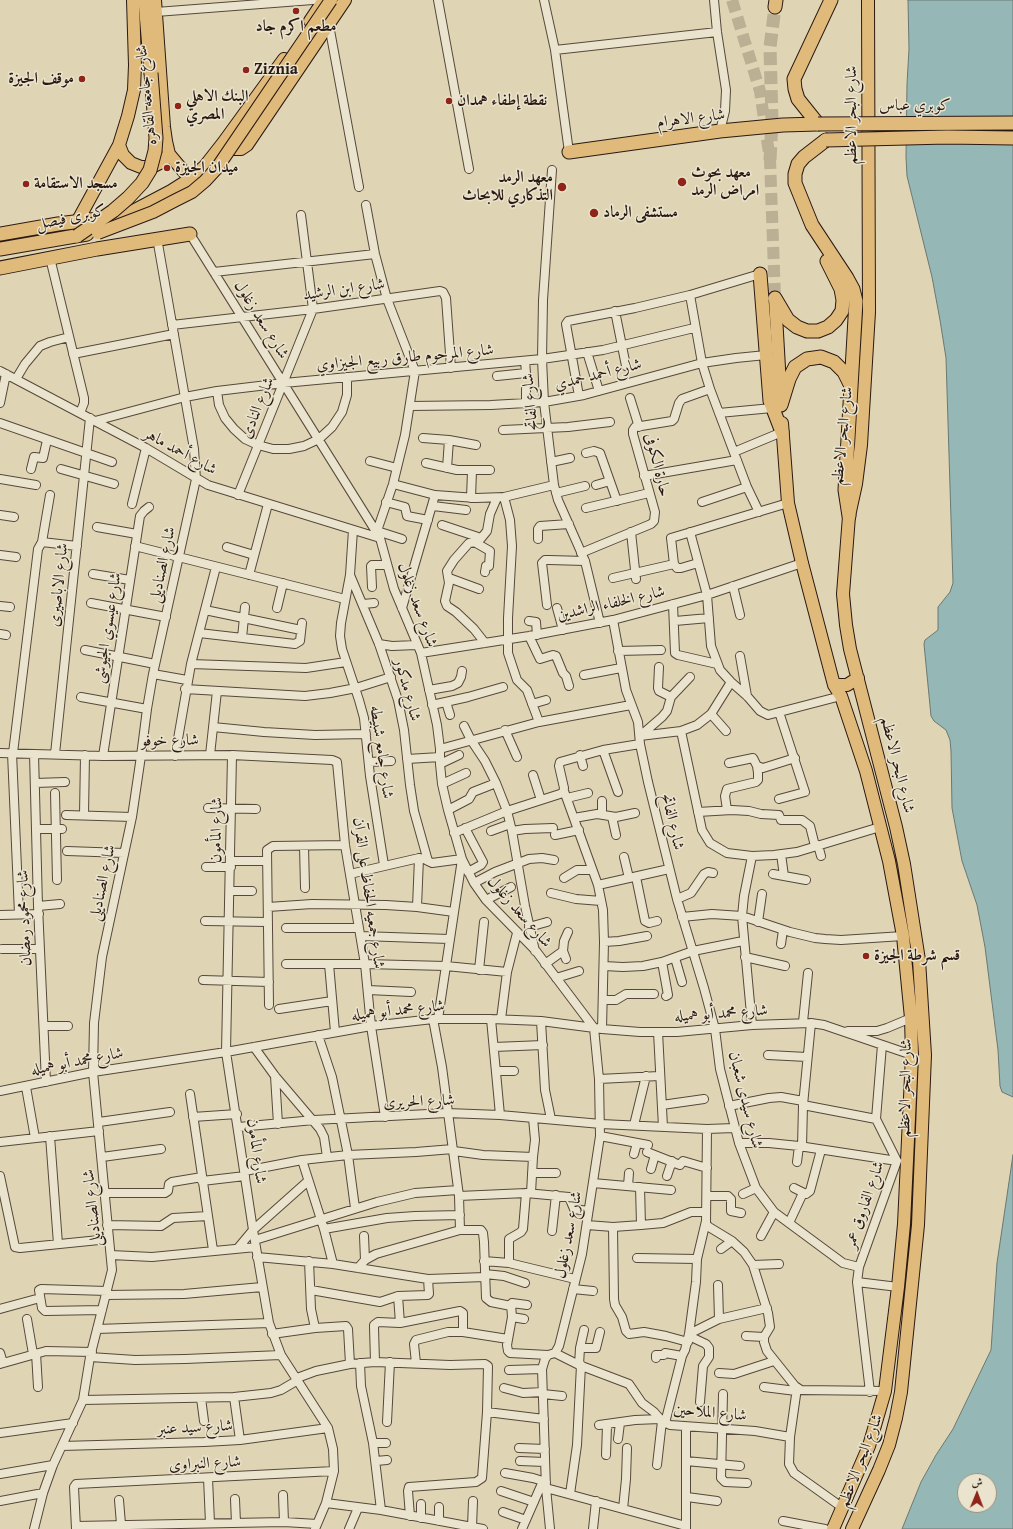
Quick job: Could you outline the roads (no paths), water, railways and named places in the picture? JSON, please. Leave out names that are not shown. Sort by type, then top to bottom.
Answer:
[{"type":"highway","points":[[77,236],[113,211],[128,198],[142,183],[150,170],[153,160],[156,125],[145,0]]},
{"type":"highway","points":[[818,124],[798,99],[794,79],[831,0]]},
{"type":"highway","name":"كوبري عباس","points":[[818,124],[1013,123]]},
{"type":"highway","name":"شارع الاهرام","points":[[569,152],[782,125],[818,124]]},
{"type":"highway","name":"كوبري عباس","points":[[812,225],[795,183],[795,174],[798,164],[804,157],[826,140],[947,137],[1013,138]]},
{"type":"highway","points":[[0,234],[122,216]]},
{"type":"highway","points":[[812,225],[847,278],[853,289],[856,301],[846,490],[849,516]]},
{"type":"highway","points":[[775,298],[788,320],[796,327],[807,331],[818,331],[828,327],[836,320],[842,311],[843,300],[841,290],[821,249],[812,225]]},
{"type":"highway","points":[[0,244],[96,232]]},
{"type":"highway","name":"كوبرى فيصل","points":[[0,249],[96,232]]},
{"type":"highway","points":[[0,268],[157,238],[190,234]]},
{"type":"highway","points":[[760,274],[770,401],[776,407],[782,432]]},
{"type":"highway","points":[[776,407],[795,367],[807,359],[821,357],[834,362],[844,372],[851,388]]},
{"type":"main road","name":"شارع جامعه القاهره","points":[[77,222],[119,145],[128,116],[134,90],[135,65],[133,0]]},
{"type":"main road","points":[[96,232],[122,216],[171,191],[190,179],[205,166],[266,86],[324,0]]},
{"type":"main road","name":"كوبرى فيصل","points":[[96,232],[153,212],[192,192],[205,180],[221,161],[331,0]]},
{"type":"main road","points":[[224,143],[228,147],[235,149],[241,149],[247,145],[345,0]]},
{"type":"main road","name":"شارع البحر الاعظم","points":[[852,1529],[889,1445],[902,1392],[918,1225],[925,1055],[919,960],[904,864],[846,625],[843,594],[849,516],[856,484],[861,445],[869,312],[868,0]]},
{"type":"main road","name":"شارع جامعه القاهره","points":[[155,6],[164,127],[169,154],[190,179]]},
{"type":"main road","points":[[119,145],[123,155],[131,163],[141,167],[152,166],[162,162],[169,154]]},
{"type":"main road","points":[[775,298],[776,407]]},
{"type":"main road","name":"شارع البحر الاعظم","points":[[782,432],[788,504],[802,562],[834,685],[841,696],[866,771],[889,861],[903,936],[911,1018],[912,1055],[904,1224],[885,1391],[869,1446],[833,1529]]},
{"type":"main road","points":[[834,685],[847,685],[858,678]]},
{"type":"street","points":[[155,6],[313,0]]},
{"type":"street","points":[[438,0],[468,169]]},
{"type":"street","points":[[544,0],[555,50],[569,152]]},
{"type":"street","points":[[714,0],[717,32],[726,90],[725,111],[720,132]]},
{"type":"street","points":[[329,25],[359,187]]},
{"type":"street","points":[[555,50],[717,32]]},
{"type":"street","name":"شارع الفاتح","points":[[552,170],[543,300],[542,359],[544,402],[555,489],[583,557],[600,623]]},
{"type":"street","points":[[366,205],[375,254],[387,298],[415,371],[410,406],[397,468],[386,502],[378,535]]},
{"type":"street","name":"شارع النادى","points":[[238,495],[313,309],[301,216]]},
{"type":"street","name":"شارع سعد زغلول","points":[[190,234],[378,535],[402,608],[421,653],[432,705],[440,757],[442,784],[454,833],[462,859],[468,872],[486,900],[536,951],[598,1029],[601,1124],[582,1254],[558,1350],[542,1364],[545,1483],[550,1529]]},
{"type":"street","name":"شارع الصناديلى","points":[[34,1529],[43,1493],[53,1465],[83,1400],[91,1354],[112,1270],[93,1072],[94,1023],[102,957],[132,817],[153,674],[196,479],[196,462],[157,238]]},
{"type":"street","points":[[214,272],[375,254]]},
{"type":"street","points":[[50,258],[84,398],[84,403],[80,413]]},
{"type":"street","points":[[579,396],[566,324],[568,321],[690,295],[760,274]]},
{"type":"street","name":"شارع ابن الرشيد","points":[[73,354],[173,330],[242,318],[440,291],[443,292],[446,298],[450,368]]},
{"type":"street","points":[[690,295],[694,328],[710,389],[759,512]]},
{"type":"street","points":[[615,311],[626,366]]},
{"type":"street","name":"شارع المرحوم طارق ربيع الجيزاوي","points":[[92,420],[185,397],[216,391],[284,383],[542,359],[622,346],[694,328]]},
{"type":"street","points":[[16,379],[25,364],[40,346],[69,337]]},
{"type":"street","points":[[587,352],[599,391]]},
{"type":"street","name":"شارع أحمد حمدي","points":[[410,406],[526,404],[544,402],[579,396],[702,363],[766,355]]},
{"type":"street","points":[[497,376],[526,373],[525,361]]},
{"type":"street","points":[[0,403],[3,372]]},
{"type":"street","name":"شارع أحمد ماهر","points":[[3,372],[146,448],[208,485],[353,530],[402,539]]},
{"type":"street","points":[[216,391],[219,405],[230,423],[245,439],[258,445],[273,449],[289,449],[304,446],[319,439],[332,427],[342,412],[347,395],[347,377]]},
{"type":"street","points":[[526,389],[526,404]]},
{"type":"street","name":"حارة الكوفى","points":[[583,557],[631,532],[651,524],[654,521],[655,512],[633,434],[635,428],[672,421],[682,399],[710,389]]},
{"type":"street","points":[[630,398],[639,427]]},
{"type":"street","points":[[719,413],[776,407]]},
{"type":"street","name":"شارع الاباصيرى","points":[[55,754],[86,454],[92,420]]},
{"type":"street","points":[[503,430],[575,426],[610,422]]},
{"type":"street","points":[[0,423],[112,462]]},
{"type":"street","points":[[734,452],[782,432]]},
{"type":"street","points":[[423,438],[449,440],[476,445]]},
{"type":"street","points":[[31,469],[34,457],[43,458],[46,440]]},
{"type":"street","points":[[447,468],[449,440]]},
{"type":"street","points":[[132,504],[146,448]]},
{"type":"street","points":[[586,453],[594,451],[600,453],[613,482],[617,501]]},
{"type":"street","points":[[551,462],[570,458]]},
{"type":"street","points":[[644,476],[737,460]]},
{"type":"street","points":[[370,461],[397,468]]},
{"type":"street","points":[[426,463],[447,468],[472,471],[490,470]]},
{"type":"street","points":[[61,469],[114,484]]},
{"type":"street","points":[[471,498],[472,471]]},
{"type":"street","points":[[0,479],[36,485]]},
{"type":"street","points":[[596,485],[613,482]]},
{"type":"street","points":[[393,484],[435,495],[471,498],[500,497],[585,486]]},
{"type":"street","points":[[702,502],[748,487]]},
{"type":"street","points":[[586,508],[649,493]]},
{"type":"street","points":[[19,914],[13,753],[38,550],[42,542],[50,495]]},
{"type":"street","points":[[402,608],[435,495]]},
{"type":"street","points":[[485,643],[474,629],[446,604],[449,578],[448,571],[454,560],[469,543],[479,541],[487,530],[490,514],[500,497]]},
{"type":"street","points":[[500,497],[510,520],[512,546],[508,653],[517,680],[525,687],[539,722]]},
{"type":"street","points":[[386,502],[406,507],[407,516],[428,520]]},
{"type":"street","points":[[249,575],[268,504]]},
{"type":"street","points":[[698,563],[678,568],[674,564],[672,538],[788,504]]},
{"type":"street","points":[[433,506],[466,510]]},
{"type":"street","name":"شارع عيسوي الجيوشى","points":[[103,756],[140,516],[149,507]]},
{"type":"street","points":[[0,515],[14,517]]},
{"type":"street","points":[[538,540],[538,528],[540,526],[569,524]]},
{"type":"street","points":[[442,525],[479,541],[490,551],[490,565],[486,566],[485,572]]},
{"type":"street","points":[[97,527],[137,534]]},
{"type":"street","name":"شارع مدكور","points":[[353,530],[350,575],[379,644],[398,700],[404,730],[414,811],[428,861]]},
{"type":"street","points":[[631,532],[635,576]]},
{"type":"street","points":[[690,532],[707,595],[711,646],[720,670],[731,682],[747,696],[760,711],[768,715],[841,696]]},
{"type":"street","points":[[42,542],[77,546]]},
{"type":"street","points":[[135,546],[345,599]]},
{"type":"street","points":[[228,547],[254,555]]},
{"type":"street","points":[[0,555],[16,557]]},
{"type":"street","points":[[547,605],[542,563],[545,560],[583,557]]},
{"type":"street","name":"شارع الخلفاء الراشدين","points":[[421,653],[533,636],[613,620],[707,595],[802,562]]},
{"type":"street","points":[[372,587],[372,564],[387,565]]},
{"type":"street","points":[[613,578],[635,576],[674,564]]},
{"type":"street","points":[[175,756],[187,680],[216,567]]},
{"type":"street","points":[[93,574],[130,580]]},
{"type":"street","name":"شارع جامع شبيطه","points":[[350,575],[340,636],[346,662],[356,688],[364,718],[384,865]]},
{"type":"street","points":[[449,578],[479,589]]},
{"type":"street","points":[[277,608],[283,583]]},
{"type":"street","points":[[734,586],[740,615]]},
{"type":"street","points":[[91,603],[166,617]]},
{"type":"street","points":[[363,604],[374,603]]},
{"type":"street","points":[[673,604],[675,621],[675,653],[717,664]]},
{"type":"street","points":[[0,606],[10,608]]},
{"type":"street","points":[[242,638],[245,607]]},
{"type":"street","points":[[557,608],[563,630]]},
{"type":"street","points":[[199,633],[295,644],[300,641],[302,627],[205,610]]},
{"type":"street","points":[[675,621],[709,618]]},
{"type":"street","name":"شارع الفاتح","points":[[613,620],[621,668],[626,690],[638,722],[640,740],[669,869],[715,1029]]},
{"type":"street","points":[[530,621],[536,622],[533,636],[540,658],[553,655],[556,656],[563,673],[566,676],[569,686]]},
{"type":"street","points":[[379,644],[392,646],[417,645]]},
{"type":"street","points":[[85,650],[155,664]]},
{"type":"street","points":[[618,651],[661,650]]},
{"type":"street","points":[[740,656],[747,696]]},
{"type":"street","points":[[191,664],[306,668],[346,662]]},
{"type":"street","points":[[584,675],[621,668]]},
{"type":"street","points":[[659,668],[659,691],[671,697]]},
{"type":"street","points":[[429,690],[452,686],[458,683],[461,678],[462,671]]},
{"type":"street","points":[[153,674],[187,680]]},
{"type":"street","points":[[186,690],[305,696],[356,688],[391,677]]},
{"type":"street","points":[[640,740],[667,711],[671,697],[690,677]]},
{"type":"street","points":[[598,1029],[603,1000],[603,910],[598,885],[566,794],[558,764],[580,755],[681,731],[697,725],[711,714],[731,682]]},
{"type":"street","points":[[432,705],[474,696],[503,686]]},
{"type":"street","points":[[210,755],[217,692]]},
{"type":"street","points":[[81,697],[147,709]]},
{"type":"street","points":[[532,704],[546,700]]},
{"type":"street","points":[[446,702],[450,715]]},
{"type":"street","points":[[440,757],[471,740],[505,730],[539,722],[631,705]]},
{"type":"street","points":[[779,712],[805,792],[779,799]]},
{"type":"street","points":[[711,714],[726,731]]},
{"type":"street","points":[[464,726],[496,783],[507,811],[529,927],[536,951]]},
{"type":"street","points":[[213,727],[279,733],[366,734]]},
{"type":"street","points":[[505,730],[517,757]]},
{"type":"street","points":[[681,731],[702,830],[710,843],[727,853],[752,856],[781,854],[817,846],[880,827]]},
{"type":"street","points":[[603,750],[618,792]]},
{"type":"street","name":"شارع خوفو","points":[[0,753],[103,756],[232,755],[335,760],[338,764]]},
{"type":"street","name":"شارع محمود رمضان","points":[[34,754],[38,910],[46,1082]]},
{"type":"street","points":[[84,815],[85,755]]},
{"type":"street","name":"شارع المأمون","points":[[232,755],[230,922],[226,1052],[239,1127],[255,1243],[269,1323],[281,1355],[328,1428],[333,1449],[334,1471],[326,1503],[316,1527]]},
{"type":"street","points":[[580,755],[583,766]]},
{"type":"street","points":[[407,760],[459,756]]},
{"type":"street","points":[[727,810],[725,796],[727,789],[756,782],[758,780],[757,766],[753,758],[728,763]]},
{"type":"street","points":[[757,766],[763,768],[795,758]]},
{"type":"street","points":[[369,762],[391,761]]},
{"type":"street","name":"شارع جمعيه الحفاظ على القرآن","points":[[338,764],[345,845],[365,964],[371,1026],[385,1117]]},
{"type":"street","points":[[442,784],[466,773]]},
{"type":"street","points":[[533,775],[541,800]]},
{"type":"street","points":[[35,783],[65,782]]},
{"type":"street","points":[[448,810],[464,806],[473,792],[496,783]]},
{"type":"street","points":[[54,793],[59,829],[57,880]]},
{"type":"street","points":[[454,833],[507,811],[561,794],[588,793]]},
{"type":"street","points":[[602,801],[602,814]]},
{"type":"street","points":[[208,808],[256,809]]},
{"type":"street","points":[[698,812],[727,810],[749,811],[761,814],[779,815],[781,820],[805,822],[810,826],[821,856]]},
{"type":"street","points":[[574,818],[602,814],[612,817],[635,813]]},
{"type":"street","points":[[66,815],[132,817]]},
{"type":"street","points":[[612,817],[616,835]]},
{"type":"street","points":[[465,828],[483,862],[481,865],[468,872]]},
{"type":"street","points":[[491,831],[511,828],[554,831],[579,830]]},
{"type":"street","points":[[36,829],[59,829]]},
{"type":"street","points":[[269,1006],[267,850],[269,847],[345,845]]},
{"type":"street","points":[[304,846],[305,888]]},
{"type":"street","points":[[67,851],[124,853]]},
{"type":"street","points":[[781,854],[784,876]]},
{"type":"street","points":[[752,856],[744,896],[742,916],[743,941],[752,1025]]},
{"type":"street","points":[[624,857],[645,921],[649,923],[657,922]]},
{"type":"street","points":[[417,907],[419,858]]},
{"type":"street","points":[[350,874],[419,858],[432,863],[462,859],[446,966],[436,1019],[447,1113],[459,1193],[460,1230]]},
{"type":"street","points":[[474,883],[495,872],[529,859],[542,858],[554,860]]},
{"type":"street","points":[[206,867],[267,861]]},
{"type":"street","points":[[598,885],[669,869]]},
{"type":"street","points":[[564,878],[577,870],[592,870]]},
{"type":"street","points":[[677,899],[692,892],[704,874],[708,872],[713,873]]},
{"type":"street","points":[[773,874],[806,880]]},
{"type":"street","points":[[486,900],[511,887]]},
{"type":"street","points":[[230,891],[252,891]]},
{"type":"street","points":[[551,893],[576,899],[601,901]]},
{"type":"street","points":[[758,922],[762,894]]},
{"type":"street","points":[[0,915],[19,914],[60,904]]},
{"type":"street","points":[[268,907],[312,904],[355,904],[417,907],[454,912]]},
{"type":"street","points":[[682,917],[712,914],[742,916],[783,930],[825,939],[841,940],[903,936]]},
{"type":"street","points":[[205,921],[268,922]]},
{"type":"street","points":[[479,970],[484,922]]},
{"type":"street","points":[[529,927],[547,922]]},
{"type":"street","points":[[286,928],[450,939]]},
{"type":"street","points":[[780,944],[783,930]]},
{"type":"street","points":[[545,964],[565,955],[564,941],[568,932]]},
{"type":"street","points":[[502,1019],[507,972],[517,933]]},
{"type":"street","points":[[604,942],[647,936]]},
{"type":"street","points":[[604,966],[630,967],[662,962],[693,951],[743,941]]},
{"type":"street","points":[[2,949],[40,949]]},
{"type":"street","points":[[745,957],[785,966]]},
{"type":"street","points":[[675,958],[682,982]]},
{"type":"street","points":[[662,962],[668,995],[666,996]]},
{"type":"street","points":[[286,964],[446,966],[507,972]]},
{"type":"street","points":[[329,964],[335,1032]]},
{"type":"street","points":[[556,978],[579,971]]},
{"type":"street","points":[[797,1162],[800,1146],[807,1057],[808,973]]},
{"type":"street","points":[[203,980],[269,982]]},
{"type":"street","points":[[368,990],[411,992]]},
{"type":"street","points":[[603,1000],[616,1000],[626,994],[654,994]]},
{"type":"street","points":[[279,1009],[332,1001]]},
{"type":"street","name":"شارع محمد أبو هميله","points":[[839,1031],[876,1031],[911,1018]]},
{"type":"street","name":"شارع محمد أبو هميله","points":[[0,1091],[93,1072],[226,1052],[371,1026],[436,1019],[502,1019],[541,1021],[598,1029],[640,1032],[715,1029],[807,1022],[912,1055]]},
{"type":"street","points":[[492,1019],[500,1115]]},
{"type":"street","points":[[541,1021],[545,1090],[551,1119]]},
{"type":"street","points":[[44,1026],[68,1026]]},
{"type":"street","name":"شارع سيدى شعبان","points":[[715,1029],[720,1069],[734,1128],[756,1188],[774,1212],[843,1263],[859,1267]]},
{"type":"street","points":[[658,1032],[659,1076],[663,1127]]},
{"type":"street","points":[[318,1035],[332,1077],[348,1155],[355,1208]]},
{"type":"street","points":[[494,1047],[543,1045]]},
{"type":"street","points":[[729,1106],[781,1097],[876,1119],[882,1045]]},
{"type":"street","points":[[254,1047],[275,1076],[314,1120],[320,1129],[324,1137],[327,1157]]},
{"type":"street","points":[[768,1055],[807,1057]]},
{"type":"street","points":[[496,1071],[514,1071]]},
{"type":"street","points":[[275,1076],[278,1124]]},
{"type":"street","points":[[634,1125],[646,1076]]},
{"type":"street","points":[[599,1079],[659,1076]]},
{"type":"street","points":[[26,1086],[35,1138]]},
{"type":"street","points":[[190,1094],[213,1250]]},
{"type":"street","points":[[662,1105],[704,1099]]},
{"type":"street","points":[[0,1142],[50,1136],[170,1112]]},
{"type":"street","name":"شارع الحريرى","points":[[239,1127],[314,1120],[447,1113],[500,1115],[601,1124],[707,1129],[734,1128]]},
{"type":"street","points":[[193,1116],[237,1114]]},
{"type":"street","points":[[508,1263],[508,1240],[510,1237],[521,1232],[523,1229],[532,1173],[535,1140],[533,1118]]},
{"type":"street","name":"شارع الفاروق عمر","points":[[858,1282],[859,1267],[897,1161],[876,1119]]},
{"type":"street","points":[[657,1465],[662,1421],[689,1337],[696,1282],[697,1259],[706,1221],[707,1129]]},
{"type":"street","points":[[50,1136],[58,1244]]},
{"type":"street","points":[[600,1136],[637,1143],[650,1151],[680,1165],[683,1161],[707,1168]]},
{"type":"street","points":[[634,1154],[637,1143]]},
{"type":"street","points":[[739,1143],[769,1143],[800,1146],[897,1161]]},
{"type":"street","points":[[102,1157],[161,1149]]},
{"type":"street","points":[[105,1193],[165,1193],[168,1191],[172,1182],[245,1173],[302,1160],[348,1155],[453,1150],[483,1155],[533,1157]]},
{"type":"street","points":[[794,1188],[803,1193],[808,1193],[810,1191],[821,1150]]},
{"type":"street","points":[[650,1151],[651,1169]]},
{"type":"street","points":[[302,1160],[324,1229],[333,1264]]},
{"type":"street","points":[[667,1176],[672,1161]]},
{"type":"street","points":[[532,1173],[556,1173]]},
{"type":"street","points":[[628,1186],[629,1173]]},
{"type":"street","points":[[0,1176],[14,1246],[18,1248],[109,1239]]},
{"type":"street","points":[[238,1248],[253,1230],[308,1181]]},
{"type":"street","points":[[593,1183],[671,1190]]},
{"type":"street","points":[[640,1187],[641,1226]]},
{"type":"street","points":[[743,1194],[756,1188]]},
{"type":"street","points":[[111,1255],[152,1257],[238,1248],[355,1208],[415,1193],[529,1193],[569,1196],[574,1209],[588,1211]]},
{"type":"street","points":[[789,1223],[803,1193]]},
{"type":"street","points":[[552,1231],[556,1195]]},
{"type":"street","points":[[707,1196],[728,1196],[730,1199],[731,1211],[741,1213]]},
{"type":"street","points":[[587,1224],[613,1227],[641,1226],[663,1223],[691,1212],[706,1212]]},
{"type":"street","points":[[761,1236],[774,1212]]},
{"type":"street","points":[[324,1229],[386,1218],[460,1215]]},
{"type":"street","points":[[107,1225],[161,1226],[173,1218],[208,1216]]},
{"type":"street","points":[[706,1221],[709,1227],[732,1241],[744,1252],[753,1265],[767,1308],[770,1327],[764,1337],[765,1346],[774,1361],[796,1389],[788,1459],[790,1469],[843,1508]]},
{"type":"street","points":[[613,1227],[614,1300],[615,1305],[622,1317],[626,1331],[629,1334],[644,1332],[666,1336],[689,1337],[706,1344],[709,1348],[709,1358],[703,1366],[700,1402]]},
{"type":"street","points":[[358,1268],[365,1260],[376,1254],[460,1230],[480,1230],[482,1232],[486,1295],[488,1300],[527,1305]]},
{"type":"street","points":[[364,1236],[365,1260]]},
{"type":"street","points":[[721,1249],[732,1241]]},
{"type":"street","points":[[258,1257],[333,1264],[428,1279],[504,1276],[525,1283]]},
{"type":"street","points":[[637,1258],[697,1259]]},
{"type":"street","points":[[309,1261],[312,1309],[315,1328]]},
{"type":"street","points":[[484,1261],[508,1263],[575,1279]]},
{"type":"street","points":[[753,1265],[779,1264]]},
{"type":"street","points":[[311,1290],[380,1302],[398,1296],[429,1295],[428,1279]]},
{"type":"street","points":[[858,1282],[898,1287]]},
{"type":"street","name":"شارع البحر الاعظم","points":[[858,1282],[870,1392]]},
{"type":"street","points":[[718,1285],[719,1319]]},
{"type":"street","points":[[102,1310],[47,1312],[42,1308],[40,1290],[184,1294],[262,1287]]},
{"type":"street","points":[[573,1289],[593,1291]]},
{"type":"street","points":[[398,1296],[400,1323]]},
{"type":"street","points":[[0,1309],[40,1298]]},
{"type":"street","points":[[512,1304],[512,1317],[507,1348],[510,1353],[552,1354]]},
{"type":"street","points":[[689,1337],[719,1319],[767,1308]]},
{"type":"street","points":[[376,1362],[374,1325],[378,1322],[400,1323],[460,1311],[463,1313],[463,1332]]},
{"type":"street","points":[[512,1317],[524,1319]]},
{"type":"street","points":[[27,1319],[35,1353],[38,1387]]},
{"type":"street","points":[[97,1329],[269,1323]]},
{"type":"street","points":[[272,1334],[296,1332],[315,1328],[347,1327],[350,1364]]},
{"type":"street","points":[[570,1494],[576,1445],[580,1348],[584,1330]]},
{"type":"street","points":[[416,1363],[415,1341],[448,1332],[463,1332],[508,1339]]},
{"type":"street","points":[[580,1348],[596,1348],[600,1332]]},
{"type":"street","points":[[746,1336],[764,1337]]},
{"type":"street","points":[[0,1353],[1,1363],[35,1353],[52,1350],[135,1360],[281,1355]]},
{"type":"street","points":[[656,1358],[656,1355],[664,1355],[665,1353],[682,1356]]},
{"type":"street","name":"شارع الملاحين","points":[[552,1354],[629,1384],[638,1399],[654,1412],[662,1421],[670,1425],[755,1431],[790,1436]]},
{"type":"street","points":[[719,1374],[734,1374],[774,1361]]},
{"type":"street","points":[[83,1400],[234,1397],[271,1393],[285,1388],[297,1379],[316,1371],[350,1364],[376,1362],[485,1364],[489,1368],[482,1478],[476,1482],[409,1487],[410,1516]]},
{"type":"street","points":[[387,1422],[390,1362]]},
{"type":"street","points":[[360,1364],[361,1386],[383,1488],[381,1510]]},
{"type":"street","points":[[509,1370],[542,1369]]},
{"type":"street","points":[[764,1387],[801,1390],[885,1391]]},
{"type":"street","points":[[504,1388],[513,1392],[543,1393],[562,1396]]},
{"type":"street","points":[[724,1394],[721,1478],[723,1481],[747,1483]]},
{"type":"street","points":[[234,1397],[240,1440]]},
{"type":"street","points":[[201,1398],[204,1420]]},
{"type":"street","points":[[487,1412],[544,1419]]},
{"type":"street","points":[[606,1455],[603,1425],[635,1420],[662,1421]]},
{"type":"street","points":[[0,1434],[73,1423]]},
{"type":"street","points":[[618,1439],[620,1423]]},
{"type":"street","points":[[505,1473],[533,1478],[570,1494],[686,1528],[686,1427]]},
{"type":"street","name":"شارع سيد عنبر","points":[[62,1446],[240,1440],[328,1428]]},
{"type":"street","points":[[373,1442],[386,1443]]},
{"type":"street","points":[[519,1448],[545,1449]]},
{"type":"street","points":[[623,1509],[627,1448]]},
{"type":"street","points":[[376,1461],[387,1460]]},
{"type":"street","points":[[686,1460],[740,1466]]},
{"type":"street","points":[[520,1461],[545,1462]]},
{"type":"street","points":[[0,1474],[53,1465]]},
{"type":"street","name":"شارع النبراوى","points":[[76,1527],[74,1486],[76,1484],[334,1471]]},
{"type":"street","points":[[208,1478],[210,1523]]},
{"type":"street","points":[[522,1529],[534,1502],[545,1483]]},
{"type":"street","points":[[501,1491],[534,1502]]},
{"type":"street","points":[[0,1501],[43,1493]]},
{"type":"street","points":[[283,1495],[284,1522]]},
{"type":"street","points":[[687,1497],[717,1500]]},
{"type":"street","points":[[119,1500],[121,1524]]},
{"type":"street","points":[[234,1500],[236,1522]]},
{"type":"street","points":[[593,1529],[596,1501]]},
{"type":"street","points":[[326,1503],[381,1510],[442,1524],[477,1528],[473,1502]]},
{"type":"street","points":[[420,1504],[421,1518]]},
{"type":"street","points":[[439,1507],[442,1524]]},
{"type":"street","points":[[349,1529],[358,1508]]},
{"type":"street","points":[[503,1512],[526,1520]]},
{"type":"street","points":[[783,1521],[825,1529]]},
{"type":"street","points":[[76,1527],[121,1524],[236,1522],[284,1522],[316,1527]]},
{"type":"water","points":[[908,0],[1013,0],[1013,1097],[1002,1092],[1000,1086],[998,1050],[985,947],[977,905],[962,861],[952,808],[950,740],[946,730],[934,721],[931,716],[924,644],[925,640],[938,630],[938,607],[950,592],[953,583],[946,358],[932,277],[907,176],[907,84],[909,49]]},
{"type":"water","points":[[1013,1155],[1013,1529],[902,1529],[921,1482],[953,1429],[991,1350],[997,1263]]},
{"type":"tunnel","points":[[732,0],[760,91],[770,160],[775,298]]},
{"type":"tunnel","points":[[770,160],[772,121],[770,47],[775,7]]},
{"type":"place","name":"مطعم اكرم جاد","points":[[296,11]]},
{"type":"place","name":"Ziznia","points":[[246,70]]},
{"type":"place","name":"موقف الجيزة","points":[[82,79]]},
{"type":"place","name":"نقطة إطفاء همدان","points":[[449,101]]},
{"type":"place","name":"البنك الاهلي المصري","points":[[178,106]]},
{"type":"place","name":"ميدان الجيزة","points":[[167,168]]},
{"type":"place","name":"معهد بحوث امراض الرمد","points":[[682,182]]},
{"type":"place","name":"مسجد الاستقامة","points":[[26,184]]},
{"type":"place","name":"معهد الرمد التذكاري للابحاث","points":[[562,187]]},
{"type":"place","name":"مستشفى الرماد","points":[[594,213]]},
{"type":"place","name":"قسم شرطة الجيزة","points":[[866,956]]}]
